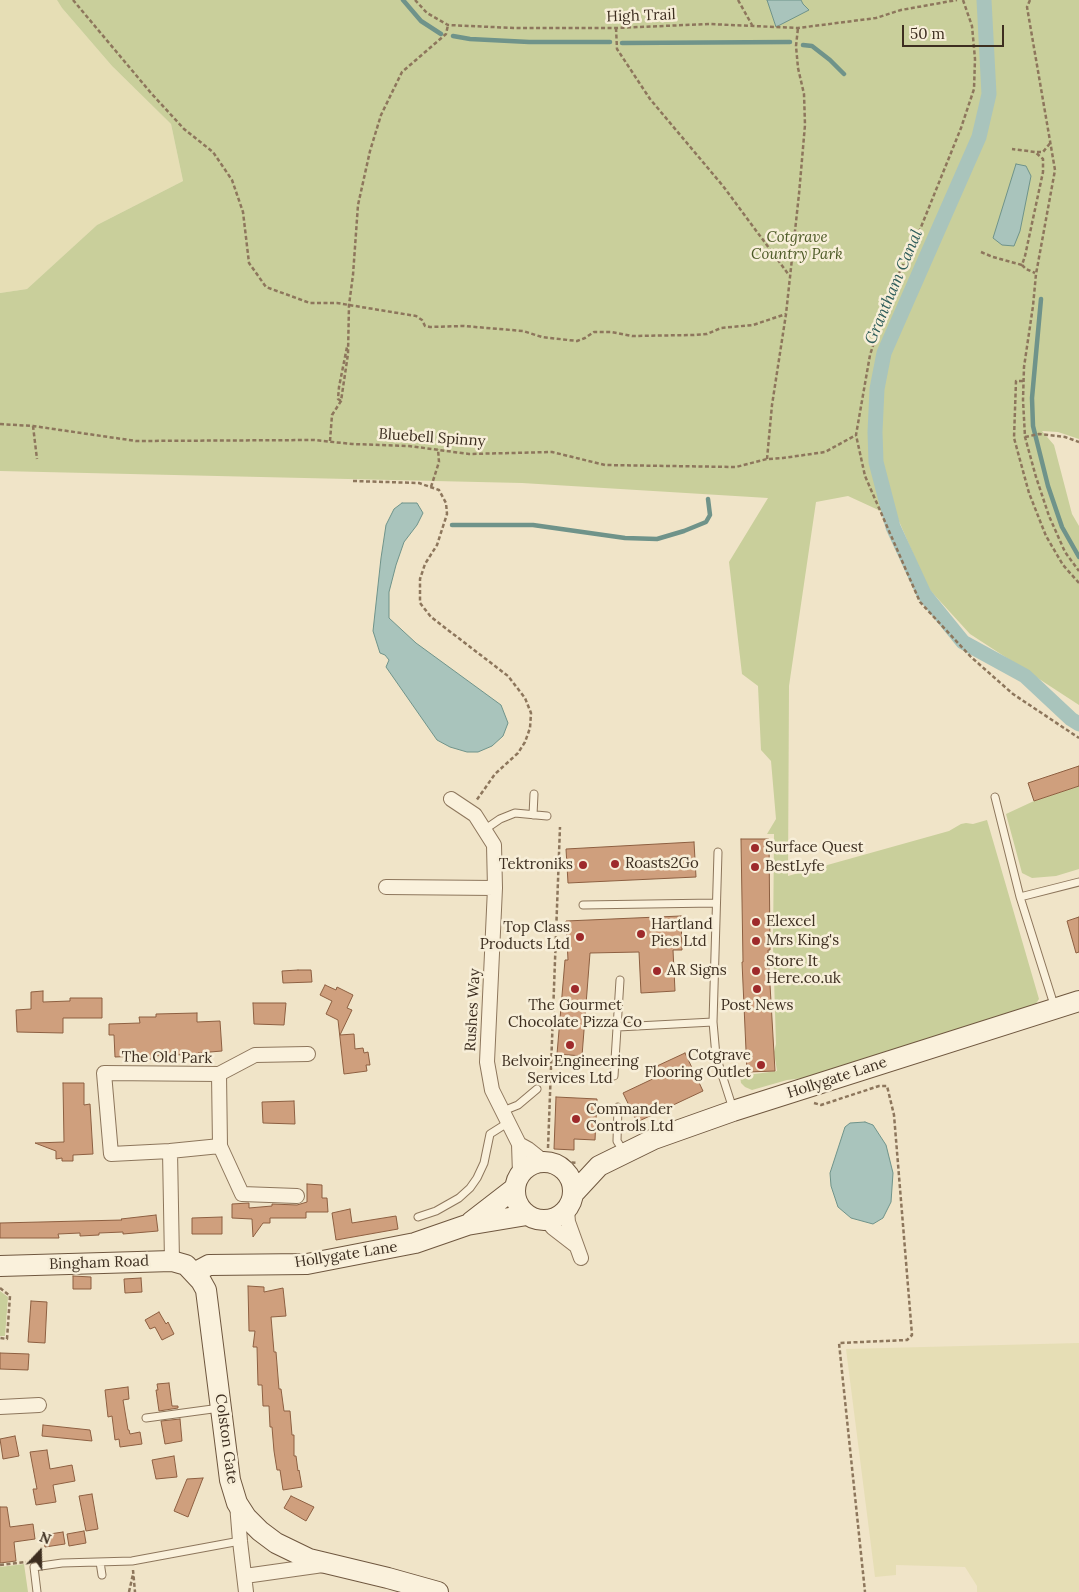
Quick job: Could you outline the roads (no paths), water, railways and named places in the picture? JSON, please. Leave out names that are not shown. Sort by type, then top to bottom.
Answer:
[{"type":"street","name":"Rushes Way","points":[[451,799],[476,815],[494,845],[495,888],[487,1062],[492,1090],[519,1144]]},
{"type":"street","points":[[386,887],[495,888]]},
{"type":"street","name":"Hollygate Lane","points":[[194,1273],[209,1265],[307,1264],[415,1244],[467,1225],[536,1217],[557,1217],[598,1166],[654,1139],[733,1111],[1079,1001]]},
{"type":"street","points":[[219,1074],[255,1055],[308,1054]]},
{"type":"street","name":"The Old Park","points":[[104,1073],[219,1074],[220,1146],[111,1154],[104,1073]]},
{"type":"street","points":[[519,1144],[551,1159],[571,1178],[568,1222],[578,1251],[518,1203],[519,1144]]},
{"type":"street","points":[[220,1146],[242,1194],[297,1196]]},
{"type":"street","points":[[170,1151],[172,1261]]},
{"type":"street","name":"Hollygate Lane","points":[[467,1225],[517,1181],[532,1164],[551,1159],[598,1166]]},
{"type":"street","name":"Bingham Road","points":[[0,1266],[172,1261],[186,1265],[194,1273]]},
{"type":"street","name":"Colston Gate","points":[[194,1273],[206,1290],[230,1480],[237,1504],[253,1524],[276,1543],[308,1559],[438,1592]]},
{"type":"street","points":[[0,1407],[39,1405]]},
{"type":"street","points":[[237,1504],[246,1592]]},
{"type":"street","points":[[245,1576],[326,1564]]},
{"type":"lane","points":[[533,814],[534,794]]},
{"type":"lane","points":[[995,797],[1020,897],[1056,1009]]},
{"type":"lane","points":[[484,830],[500,819],[515,813],[547,816]]},
{"type":"lane","points":[[718,852],[713,1022],[716,1056],[733,1111]]},
{"type":"lane","points":[[1020,897],[1079,882]]},
{"type":"lane","points":[[583,904],[715,903]]},
{"type":"lane","points":[[614,1076],[620,980]]},
{"type":"lane","points":[[618,1026],[713,1022]]},
{"type":"lane","points":[[418,1217],[436,1211],[470,1188],[484,1163],[490,1134],[506,1116],[537,1089]]},
{"type":"lane","points":[[618,1107],[617,1141],[625,1153]]},
{"type":"lane","points":[[146,1418],[221,1408]]},
{"type":"lane","points":[[37,1592],[34,1567],[62,1563],[132,1561],[240,1541]]},
{"type":"lane","points":[[100,1562],[102,1576]]},
{"type":"water","points":[[767,0],[801,0],[809,10],[776,27]]},
{"type":"water","points":[[1016,164],[1026,166],[1031,176],[1020,231],[1014,246],[1002,245],[993,238]]},
{"type":"water","points":[[402,503],[417,503],[423,513],[417,525],[404,542],[396,565],[389,592],[389,618],[416,643],[501,705],[508,723],[503,736],[492,746],[478,752],[467,752],[450,747],[437,740],[386,667],[389,660],[380,653],[373,631],[386,525],[394,509]]},
{"type":"water","points":[[865,1122],[873,1125],[886,1145],[893,1173],[891,1202],[883,1218],[873,1224],[851,1218],[838,1207],[831,1186],[830,1173],[845,1127],[850,1123]]},
{"type":"waterway","points":[[403,0],[421,21],[441,34]]},
{"type":"waterway","name":"Grantham Canal","points":[[984,0],[989,94],[979,137],[884,353],[877,389],[876,462],[893,527],[924,594],[963,642],[1025,676],[1071,719],[1079,724]]},
{"type":"waterway","points":[[453,36],[470,39],[529,42],[610,42]]},
{"type":"waterway","points":[[622,43],[790,42]]},
{"type":"waterway","points":[[803,45],[812,46],[844,74]]},
{"type":"waterway","points":[[1041,299],[1032,398],[1033,426],[1048,486],[1062,527],[1079,557]]},
{"type":"waterway","points":[[452,525],[533,525],[625,538],[657,539],[706,522],[710,515],[708,499]]},
{"type":"place","name":"Surface Quest","points":[[755,848]]},
{"type":"place","name":"Roasts2Go","points":[[615,864]]},
{"type":"place","name":"Tektroniks","points":[[583,865]]},
{"type":"place","name":"BestLyfe","points":[[755,867]]},
{"type":"place","name":"Elexcel","points":[[756,922]]},
{"type":"place","name":"Hartland Pies Ltd","points":[[641,934]]},
{"type":"place","name":"Top Class Products Ltd","points":[[580,937]]},
{"type":"place","name":"Mrs King's","points":[[756,941]]},
{"type":"place","name":"AR Signs","points":[[657,971]]},
{"type":"place","name":"Store It Here.co.uk","points":[[756,971]]},
{"type":"place","name":"The Gourmet Chocolate Pizza Co","points":[[575,989]]},
{"type":"place","name":"Post News","points":[[757,989]]},
{"type":"place","name":"Belvoir Engineering Services Ltd","points":[[570,1045]]},
{"type":"place","name":"Cotgrave Flooring Outlet","points":[[761,1065]]},
{"type":"place","name":"Commander Controls Ltd","points":[[576,1119]]},
{"type":"park label","name":"Cotgrave Country Park","points":[[797,246]]}]
